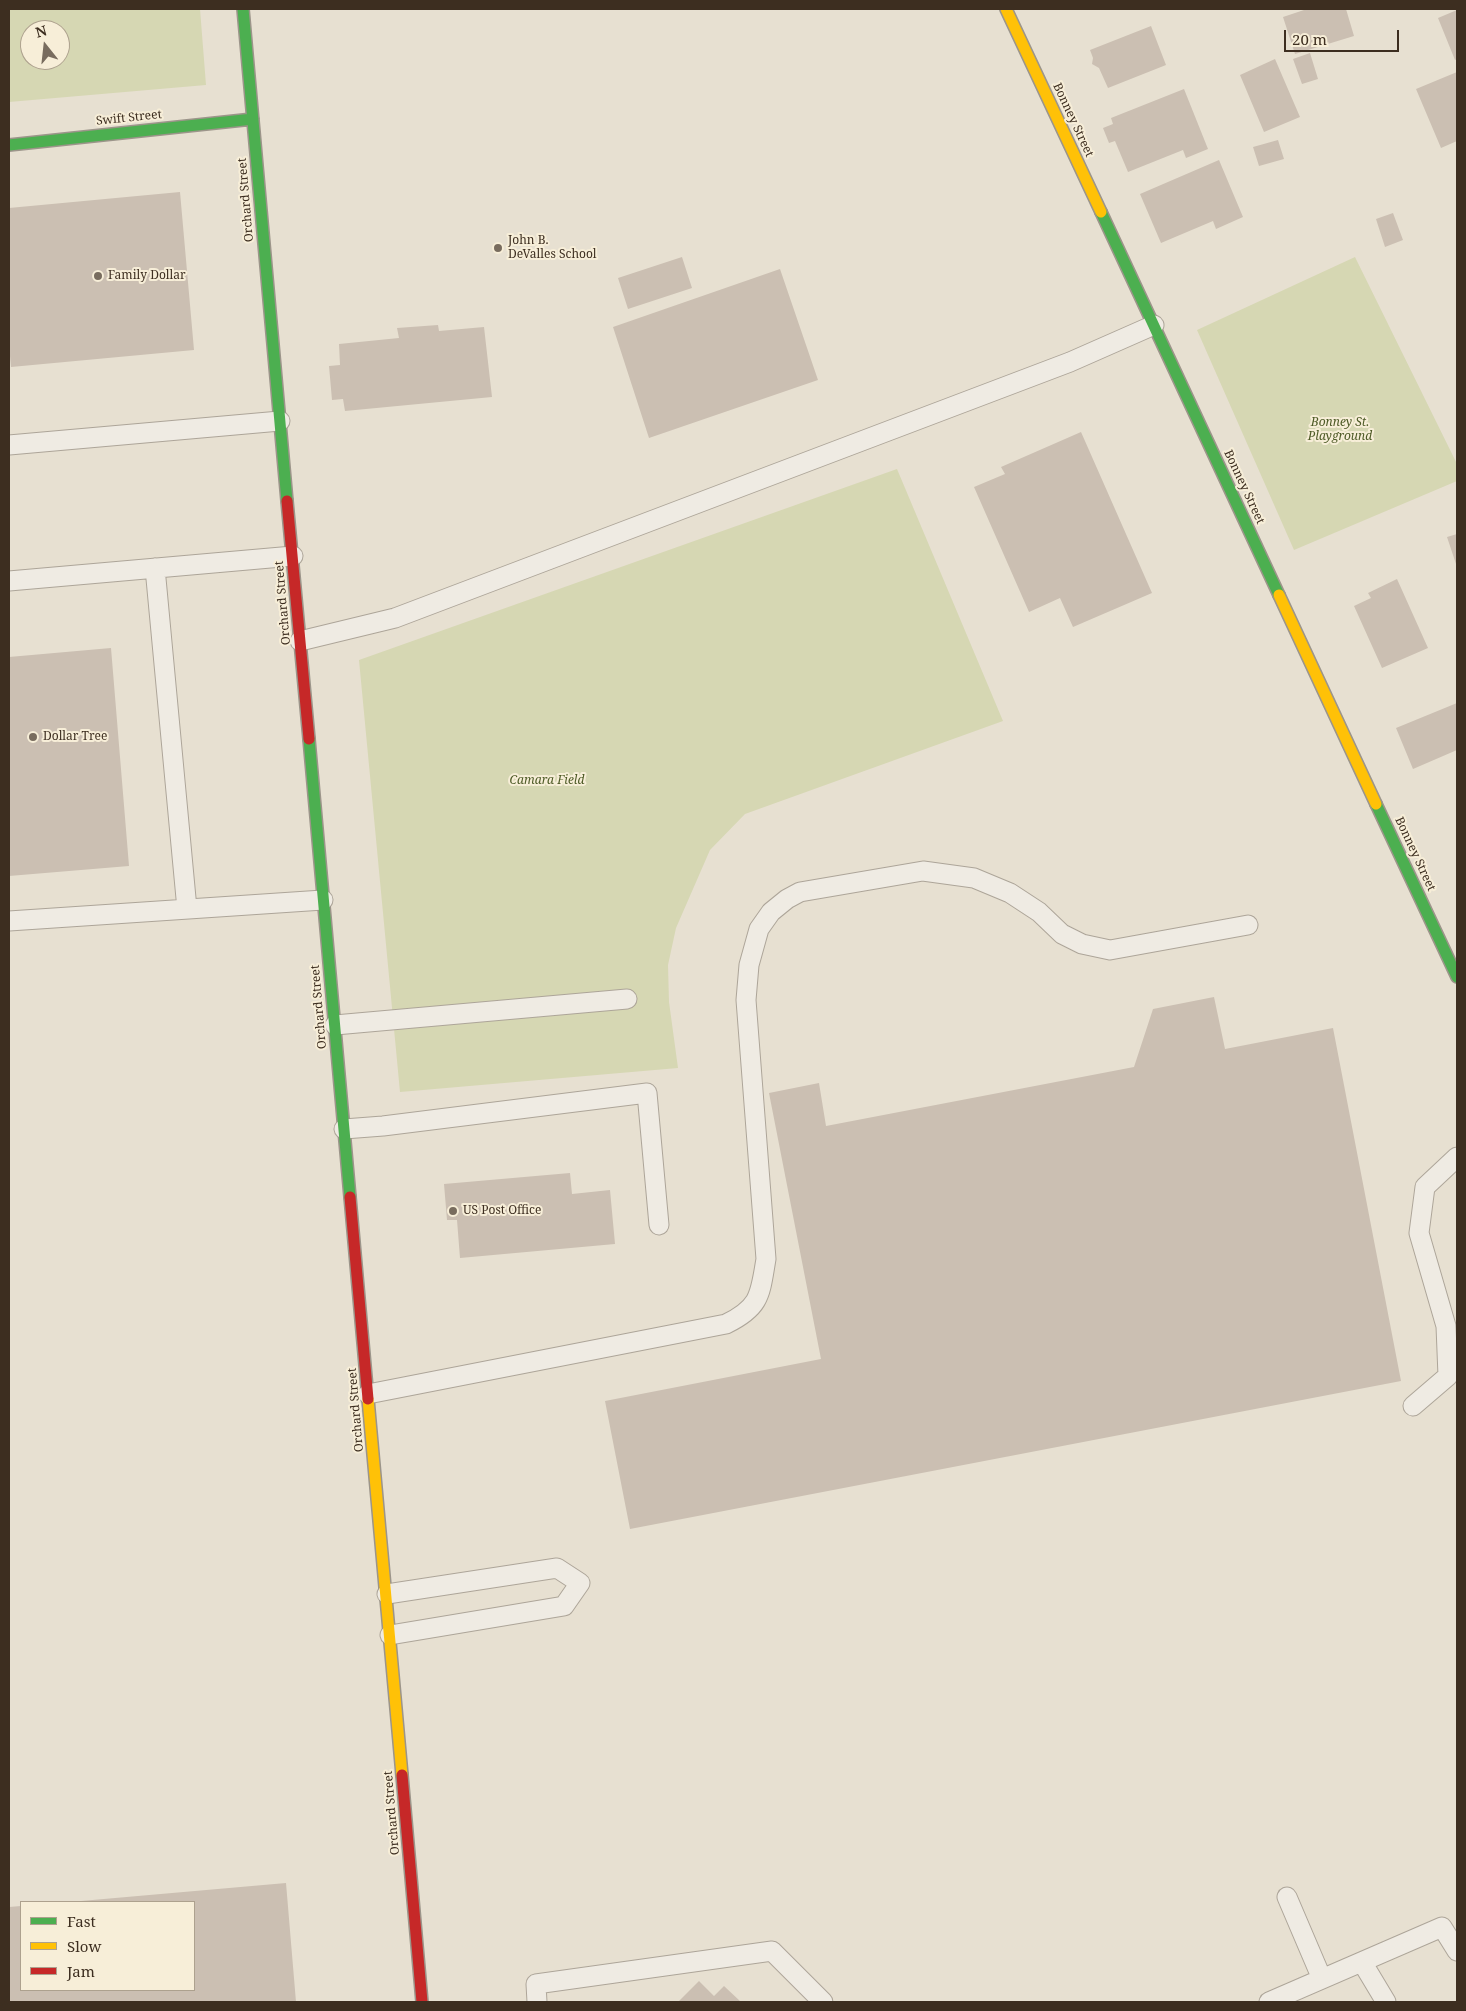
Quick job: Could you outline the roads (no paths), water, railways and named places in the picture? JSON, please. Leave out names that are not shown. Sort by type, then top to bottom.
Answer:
[{"type":"street","name":"Orchard Street","points":[[243,9],[387,1594],[422,2002]]},
{"type":"street","name":"Bonney Street","points":[[1006,9],[1457,975]]},
{"type":"street","name":"Swift Street","points":[[9,145],[253,119]]},
{"type":"lane","points":[[300,641],[395,618],[1070,362],[1154,325]]},
{"type":"lane","points":[[9,445],[280,421]]},
{"type":"lane","points":[[9,581],[292,556]]},
{"type":"lane","points":[[155,568],[187,909]]},
{"type":"lane","points":[[368,1394],[726,1324],[750,1311],[757,1301],[766,1259],[746,1000],[749,966],[759,929],[763,923],[771,912],[787,899],[800,892],[923,871],[974,878],[1010,893],[1039,912],[1062,934],[1082,944],[1110,950],[1248,925]]},
{"type":"lane","points":[[9,921],[323,900]]},
{"type":"lane","points":[[335,1025],[627,999]]},
{"type":"lane","points":[[344,1129],[383,1126],[647,1093],[659,1225]]},
{"type":"lane","points":[[1413,1406],[1448,1376],[1446,1326],[1419,1233],[1425,1187],[1457,1157]]},
{"type":"lane","points":[[387,1594],[558,1568],[580,1583],[564,1606],[390,1634]]},
{"type":"lane","points":[[1288,1897],[1322,1979]]},
{"type":"lane","points":[[1268,2002],[1442,1927],[1457,1951]]},
{"type":"lane","points":[[538,2002],[536,1984],[772,1951],[823,2002]]},
{"type":"lane","points":[[1362,1962],[1386,2002]]},
{"type":"place","name":"John B. DeValles School","points":[[498,248]]},
{"type":"place","name":"Family Dollar","points":[[98,276]]},
{"type":"place","name":"Dollar Tree","points":[[33,737]]},
{"type":"place","name":"US Post Office","points":[[453,1211]]},
{"type":"park label","name":"Bonney St. Playground","points":[[1340,430]]},
{"type":"park label","name":"Camara Field","points":[[547,781]]}]
